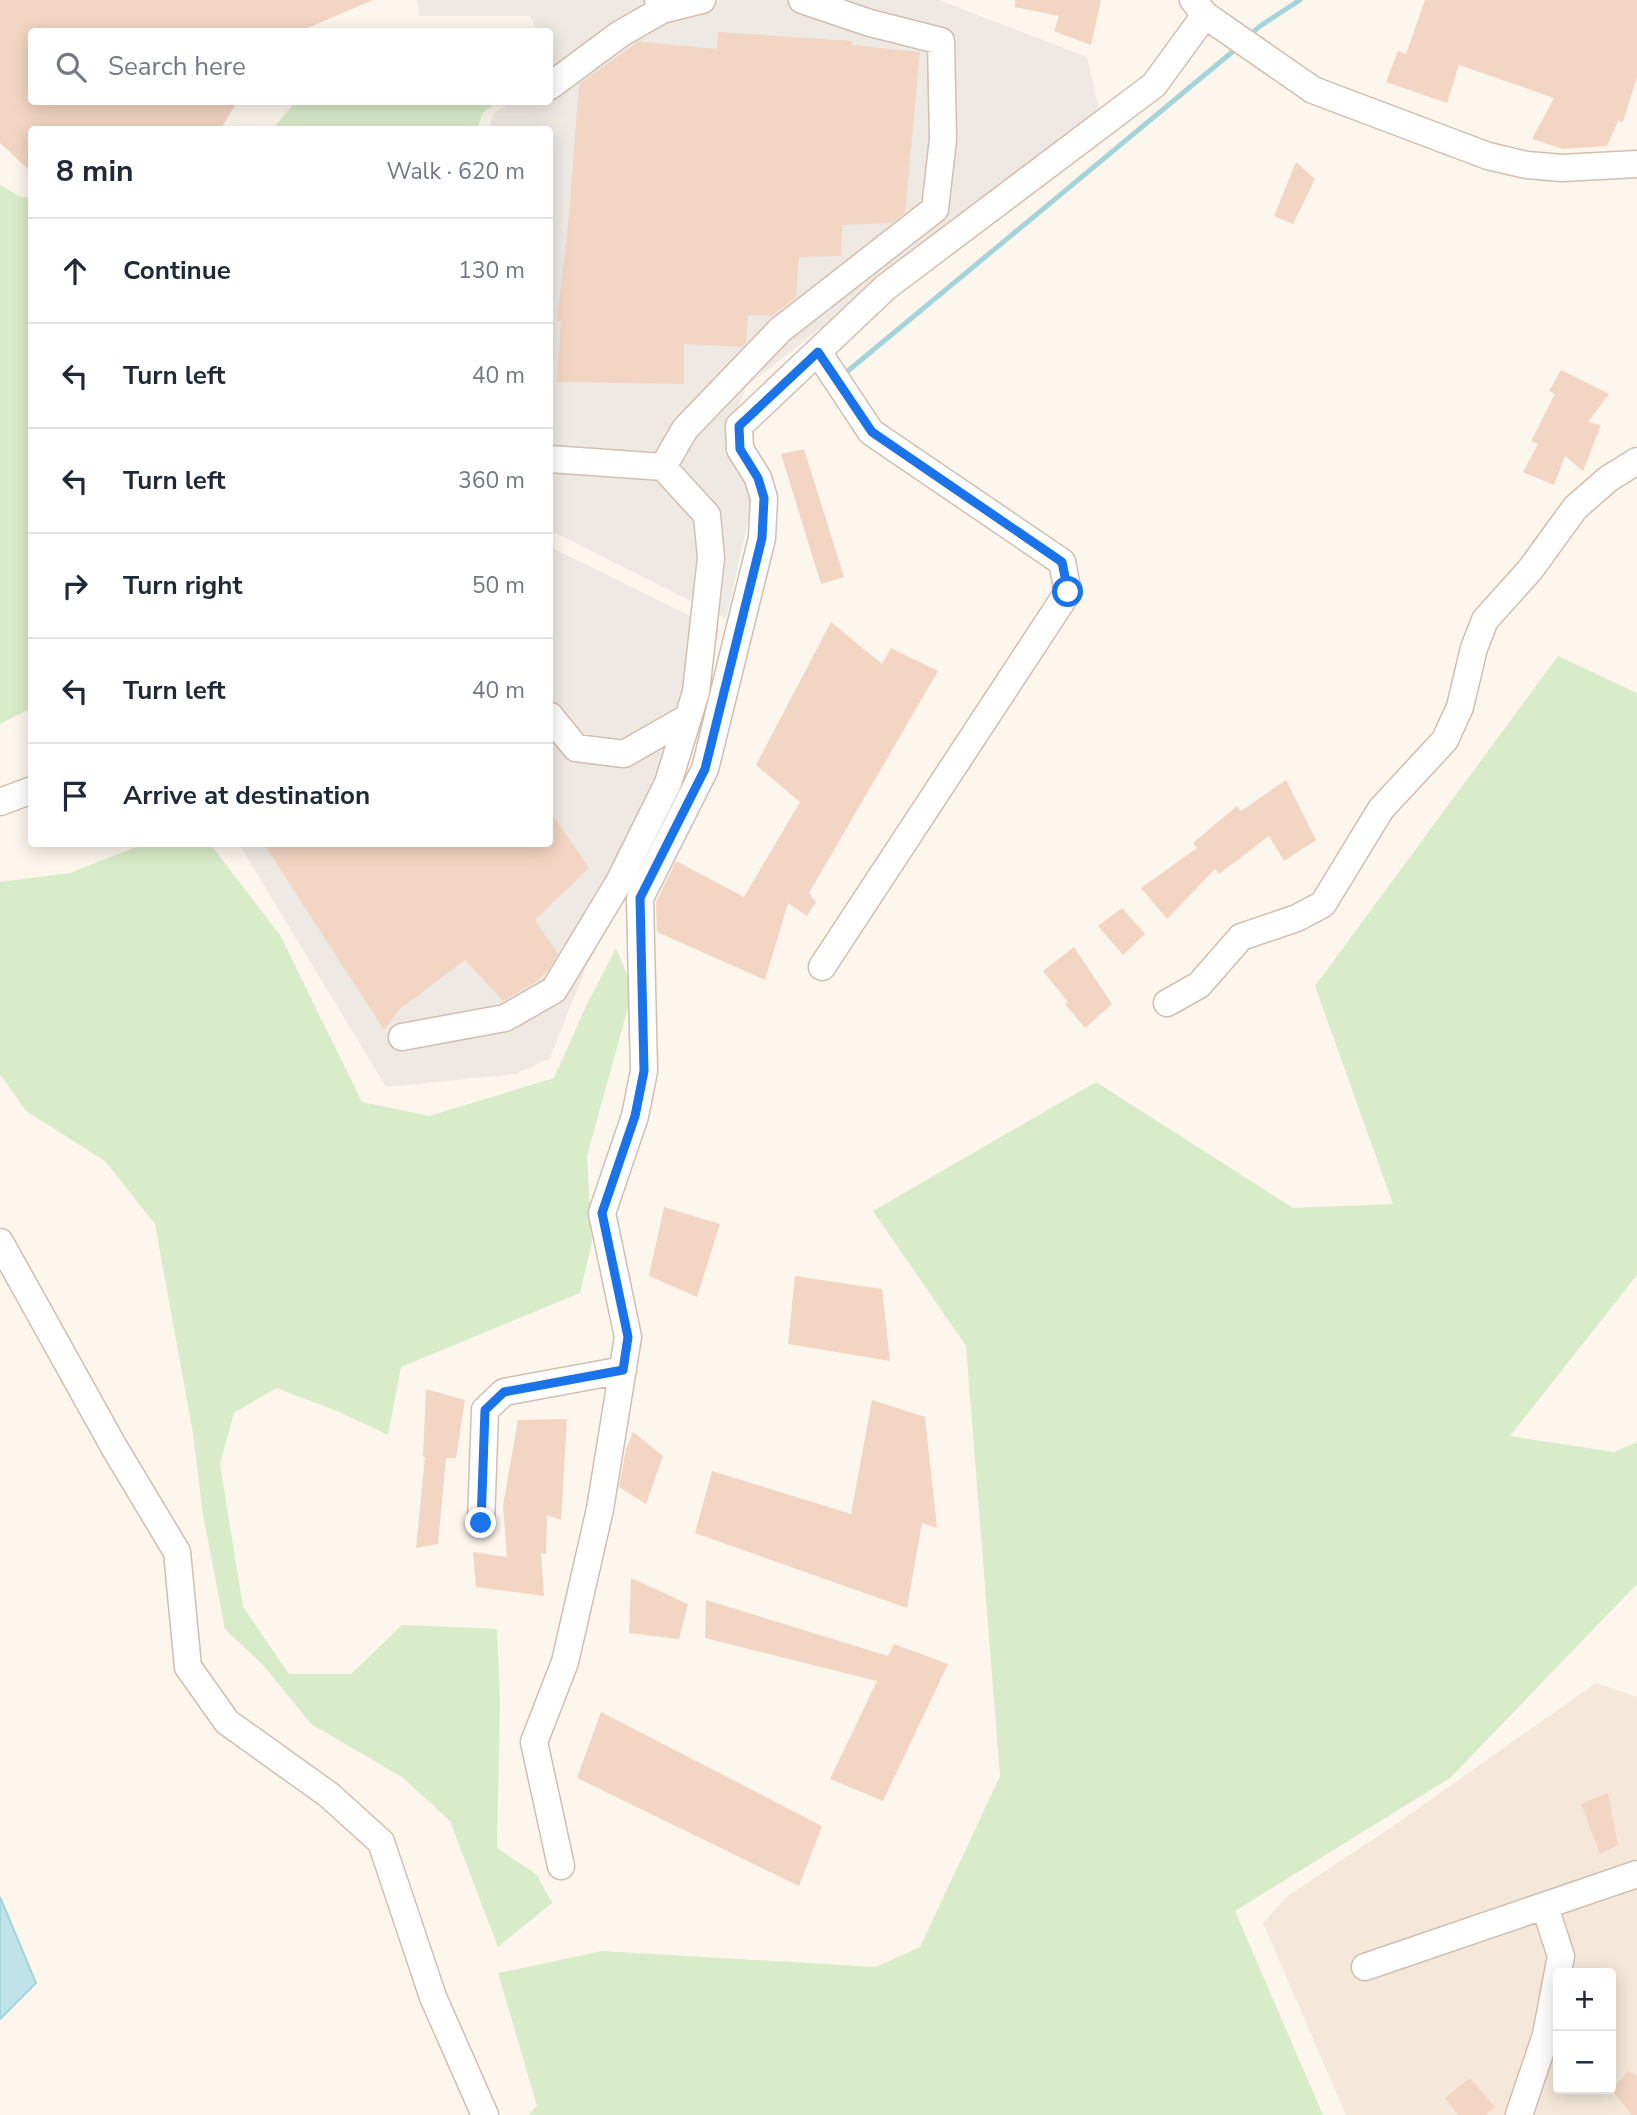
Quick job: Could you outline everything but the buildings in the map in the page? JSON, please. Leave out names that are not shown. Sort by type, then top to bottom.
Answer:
[{"type":"street","points":[[553,84],[660,5],[702,0]]},
{"type":"street","points":[[663,467],[685,429],[780,330],[935,209],[943,139],[940,41],[870,23],[802,0]]},
{"type":"street","points":[[561,1866],[534,1742],[565,1662],[600,1509],[628,1337],[602,1213],[635,1116],[644,1071],[640,898],[705,769],[762,538],[764,498],[758,478],[740,449],[739,426],[887,287],[1154,85],[1199,7],[1313,90],[1407,127],[1488,156],[1527,165],[1562,168],[1637,164]]},
{"type":"street","points":[[818,352],[872,432],[1062,562],[1068,592],[822,967]]},
{"type":"street","points":[[402,1037],[505,1018],[554,990],[620,882],[668,783],[696,692],[711,558],[707,515],[663,467],[553,458]]},
{"type":"street","points":[[1167,1003],[1199,985],[1241,937],[1297,918],[1323,904],[1381,809],[1445,740],[1460,707],[1474,648],[1485,620],[1530,570],[1575,508],[1608,479],[1637,461]]},
{"type":"street","points":[[553,720],[576,748],[624,754],[688,718]]},
{"type":"street","points":[[0,802],[28,792]]},
{"type":"street","points":[[0,1242],[114,1447],[177,1552],[188,1667],[226,1722],[329,1795],[381,1842],[433,1997],[485,2115]]},
{"type":"street","points":[[481,1523],[485,1410],[504,1392],[623,1370]]},
{"type":"street","points":[[1365,1967],[1637,1874]]},
{"type":"street","points":[[1519,2115],[1546,2035],[1561,1956],[1545,1907]]},
{"type":"shaded area","points":[[417,0],[939,0],[1087,57],[1099,109],[747,386],[727,433],[752,504],[726,619],[553,532],[553,126],[490,126],[493,114],[507,105],[553,105],[553,28],[536,28],[530,16],[419,16]]},
{"type":"shaded area","points":[[553,548],[719,630],[679,807],[641,867],[587,965],[550,1058],[516,1074],[386,1087],[241,847],[553,847]]},
{"type":"shaded area","points":[[1596,1683],[1637,1697],[1637,2115],[1346,2115],[1263,1923],[1289,1895],[1389,1829]]},
{"type":"green space","points":[[293,105],[494,105],[483,112],[478,126],[275,126]]},
{"type":"green space","points":[[0,185],[21,197],[28,198],[28,710],[0,724]]},
{"type":"green space","points":[[1558,656],[1637,693],[1637,1275],[1510,1436],[1614,1452],[1637,1442],[1637,1584],[1450,1778],[1235,1911],[1323,2115],[528,2115],[537,2106],[498,1973],[602,1951],[876,1967],[920,1947],[1000,1776],[966,1346],[873,1211],[1096,1082],[1293,1208],[1393,1204],[1315,986]]},
{"type":"green space","points":[[136,847],[212,847],[280,935],[362,1102],[429,1116],[554,1078],[586,1006],[616,948],[633,989],[587,1156],[592,1242],[580,1293],[401,1367],[388,1435],[337,1411],[276,1388],[234,1413],[220,1464],[243,1607],[289,1674],[351,1674],[402,1625],[497,1629],[500,1703],[497,1848],[537,1875],[552,1903],[498,1947],[450,1821],[402,1777],[311,1724],[264,1666],[225,1629],[203,1515],[193,1434],[155,1224],[105,1161],[26,1111],[0,1074],[0,882],[70,873]]},
{"type":"water","points":[[0,1897],[36,1983],[0,2019]]},
{"type":"waterway","points":[[1249,36],[1300,0]]},
{"type":"waterway","points":[[849,370],[1237,48]]},
{"type":"route","points":[[481,1523],[485,1410],[504,1392],[623,1370],[628,1337],[602,1213],[635,1116],[644,1071],[640,898],[705,769],[762,538],[764,498],[758,478],[740,449],[739,426],[818,352],[872,432],[1062,562],[1068,592]]}]
